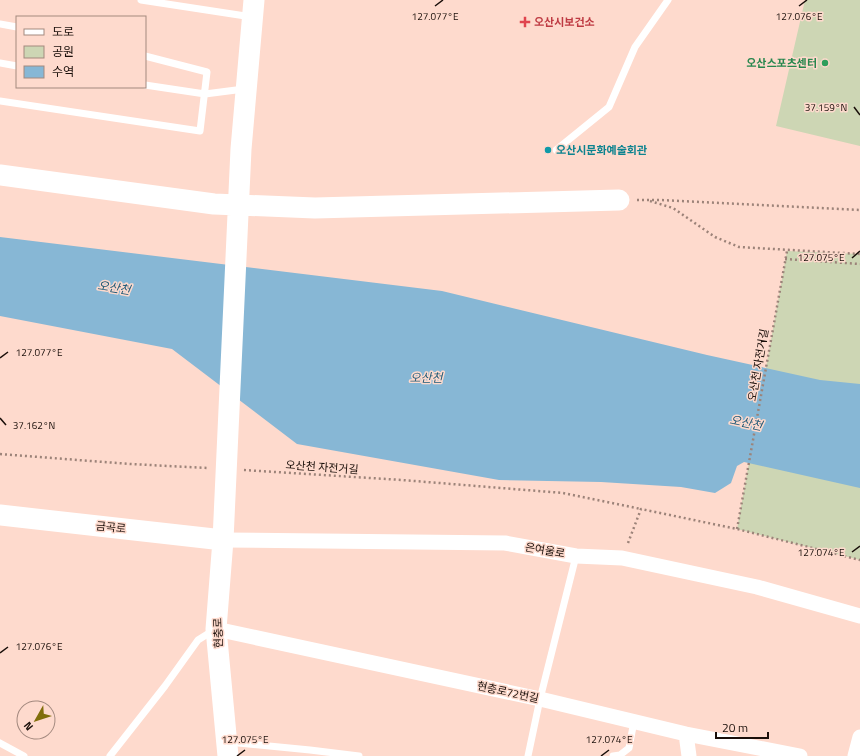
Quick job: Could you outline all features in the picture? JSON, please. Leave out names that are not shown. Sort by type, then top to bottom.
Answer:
[{"type":"street","name":"현충로","points":[[227,749],[216,629],[223,540],[223,510],[241,149],[253,8]]},
{"type":"street","points":[[0,175],[214,204],[307,208],[620,200]]},
{"type":"street","name":"금곡로","points":[[0,515],[223,540]]},
{"type":"street","name":"은여울로","points":[[223,540],[505,543],[576,556],[622,558],[757,587],[860,616]]},
{"type":"street","name":"현충로72번길","points":[[216,629],[540,699],[686,734],[800,756]]},
{"type":"street","points":[[686,734],[689,756]]},
{"type":"street","points":[[855,756],[860,737]]},
{"type":"lane","points":[[141,0],[253,8]]},
{"type":"lane","points":[[556,150],[609,107],[635,47],[668,0]]},
{"type":"lane","points":[[0,24],[16,27]]},
{"type":"lane","points":[[0,101],[200,131],[207,72],[146,56]]},
{"type":"lane","points":[[0,63],[16,66]]},
{"type":"lane","points":[[146,85],[205,94],[246,89]]},
{"type":"lane","points":[[528,756],[540,699],[576,556]]},
{"type":"lane","points":[[110,756],[165,686],[198,640],[216,629]]},
{"type":"lane","points":[[613,756],[620,754],[628,748],[634,721]]},
{"type":"lane","points":[[0,743],[11,753],[24,756]]},
{"type":"lane","points":[[227,749],[310,750],[359,756]]},
{"type":"path","points":[[860,210],[648,200],[673,208],[715,237],[739,247],[860,254]]},
{"type":"path","name":"오산천 자전거길","points":[[737,529],[786,250]]},
{"type":"path","points":[[785,260],[860,264]]},
{"type":"path","points":[[0,454],[213,469]]},
{"type":"path","name":"오산천 자전거길","points":[[243,470],[402,480],[563,493],[737,529],[860,560]]},
{"type":"path","points":[[622,558],[641,509]]},
{"type":"green space","name":"오산스포츠센터","points":[[805,0],[860,0],[860,146],[776,126]]},
{"type":"green space","points":[[787,251],[860,254],[860,560],[737,529]]},
{"type":"water","name":"오산천","points":[[0,237],[442,291],[707,355],[820,380],[860,384],[860,488],[744,462],[737,466],[731,483],[715,493],[681,487],[601,482],[499,480],[297,444],[172,349],[0,316]]},
{"type":"place","name":"오산시보건소","points":[[525,22]]},
{"type":"place","name":"오산스포츠센터","points":[[825,63]]},
{"type":"place","name":"오산시문화예술회관","points":[[548,150]]}]
